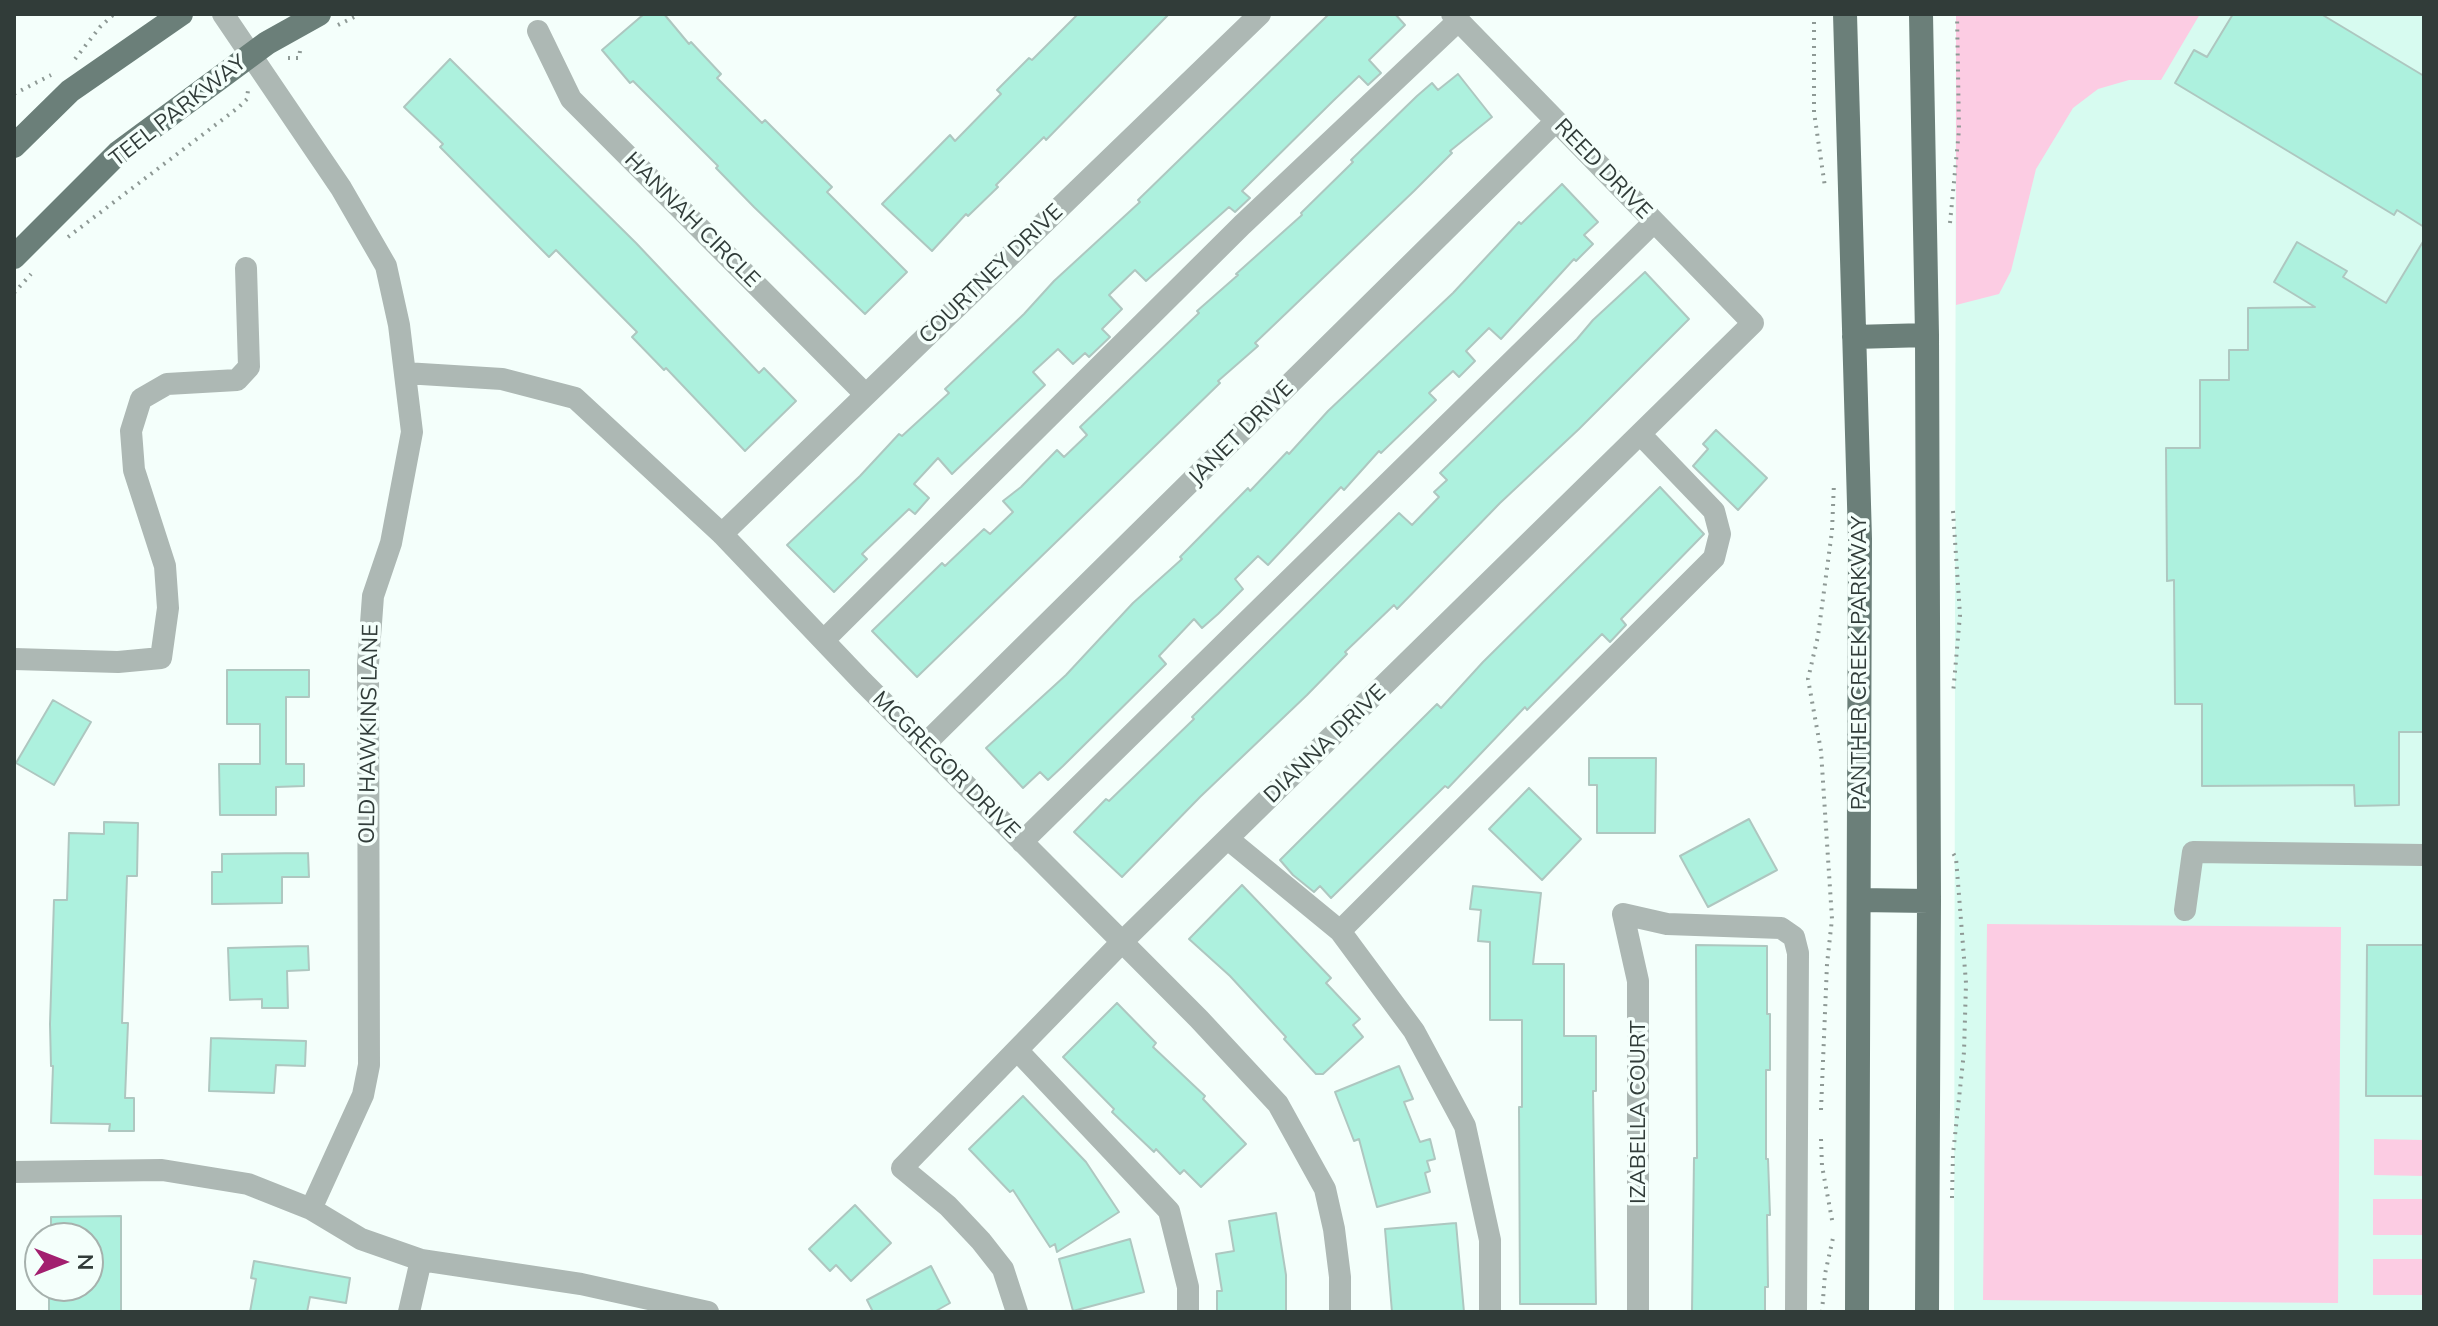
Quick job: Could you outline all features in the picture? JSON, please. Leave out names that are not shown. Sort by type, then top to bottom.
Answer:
[{"type":"main road","points":[[14,146],[70,91],[181,14]]},
{"type":"main road","name":"TEEL PARKWAY","points":[[25,264],[118,153],[250,55],[319,14]]},
{"type":"main road","name":"PANTHER CREEK PARKWAY","points":[[1845,14],[1860,539],[1857,1312]]},
{"type":"main road","points":[[1921,14],[1927,335],[1927,1312]]},
{"type":"main road","points":[[1854,337],[1927,335]]},
{"type":"main road","points":[[1859,900],[1929,901]]},
{"type":"street","name":"OLD HAWKINS LANE","points":[[223,14],[341,188],[386,266],[399,325],[412,432],[391,543],[373,596],[368,664],[369,1065],[363,1095],[311,1209]]},
{"type":"street","name":"COURTNEY DRIVE","points":[[722,534],[1260,14]]},
{"type":"street","name":"REED DRIVE","points":[[1456,17],[1753,323]]},
{"type":"street","points":[[824,640],[1456,17]]},
{"type":"street","name":"HANNAH CIRCLE","points":[[538,31],[571,99],[866,395]]},
{"type":"street","name":"JANET DRIVE","points":[[925,744],[1556,121]]},
{"type":"street","points":[[1022,842],[1654,222]]},
{"type":"street","points":[[14,659],[118,662],[161,658],[168,608],[165,566],[134,470],[131,431],[141,399],[167,384],[237,380],[249,367],[246,268]]},
{"type":"street","name":"DIANNA DRIVE","points":[[1017,1312],[1003,1269],[981,1241],[948,1206],[902,1168],[1122,942],[1753,323]]},
{"type":"street","name":"MCGREGOR DRIVE","points":[[405,373],[502,379],[575,398],[722,534],[1278,1104],[1325,1189],[1340,1277],[1340,1312]]},
{"type":"street","points":[[1340,931],[1714,558],[1720,534],[1714,511],[1641,435]]},
{"type":"street","points":[[1228,839],[1340,931],[1414,1031],[1465,1126],[1490,1240],[1490,1312]]},
{"type":"street","points":[[2185,910],[2193,852],[2424,855]]},
{"type":"street","name":"IZABELLA COURT","points":[[1638,1312],[1638,981],[1623,914],[1667,924],[1781,928],[1794,937],[1798,953],[1796,1312]]},
{"type":"street","points":[[1017,1050],[1169,1211],[1188,1287],[1188,1312]]},
{"type":"street","points":[[14,1172],[162,1170],[248,1184],[311,1209],[361,1239],[421,1260],[581,1284],[708,1312]]},
{"type":"street","points":[[409,1312],[421,1260]]},
{"type":"path","points":[[67,66],[114,14]]},
{"type":"path","points":[[1814,14],[1814,112],[1828,201]]},
{"type":"path","points":[[1949,234],[1959,130],[1957,14]]},
{"type":"path","points":[[14,94],[58,72]]},
{"type":"path","points":[[56,246],[239,107],[247,99],[248,90]]},
{"type":"path","points":[[14,293],[25,264]]},
{"type":"path","points":[[1821,1113],[1827,964],[1832,919],[1821,751],[1808,679],[1818,636],[1830,546],[1834,469]]},
{"type":"path","points":[[1952,504],[1960,615],[1953,701]]},
{"type":"path","points":[[1951,850],[1956,858],[1966,983],[1964,1052],[1953,1154],[1951,1209]]},
{"type":"path","points":[[1820,1128],[1822,1166],[1834,1231],[1825,1274],[1822,1312]]},
{"type":"shaded area","points":[[1956,14],[2424,14],[2424,1312],[1954,1312]]},
{"type":"shaded area","points":[[1956,14],[2200,14],[2161,80],[2129,80],[2098,89],[2073,108],[2036,169],[2011,271],[1999,294],[1956,305]]},
{"type":"shaded area","points":[[1987,924],[2341,927],[2338,1303],[1983,1300]]},
{"type":"shaded area","points":[[2374,1139],[2424,1140],[2424,1176],[2374,1175]]},
{"type":"shaded area","points":[[2373,1199],[2424,1199],[2424,1235],[2373,1235]]},
{"type":"shaded area","points":[[2373,1259],[2424,1259],[2424,1295],[2373,1295]]},
{"type":"building","points":[[644,14],[664,14],[689,44],[691,42],[721,74],[717,78],[762,123],[765,120],[832,187],[827,192],[907,272],[865,314],[754,207],[716,168],[718,166],[633,81],[630,83],[602,50]]},
{"type":"building","points":[[1078,14],[1169,14],[932,251],[882,204],[950,135],[955,141],[1001,94],[997,90]]},
{"type":"building","points":[[1329,14],[1395,14],[1405,25],[1369,60],[1381,73],[1368,85],[1359,76],[1242,191],[1250,198],[1235,212],[1229,207],[1146,281],[1135,270],[1109,295],[1122,309],[1102,329],[1110,337],[1089,357],[1085,353],[1073,364],[1058,349],[1033,372],[1045,385],[952,474],[938,458],[914,484],[929,498],[915,514],[909,509],[862,554],[867,559],[834,592],[787,545],[899,434],[902,436],[949,393],[945,389],[1054,281],[1140,202],[1138,200]]},
{"type":"building","points":[[2233,14],[2321,14],[2424,76],[2424,227],[2397,210],[2394,215],[2175,83],[2194,50],[2207,57]]},
{"type":"building","points":[[450,59],[636,243],[759,373],[764,368],[796,401],[745,451],[632,337],[637,332],[556,250],[549,257],[404,107]]},
{"type":"building","points":[[1458,74],[1492,117],[1450,151],[1452,153],[1414,191],[1255,343],[1258,346],[1218,381],[1220,383],[917,677],[872,631],[942,563],[945,566],[984,529],[990,534],[1013,512],[1003,501],[1057,450],[1064,457],[1087,435],[1080,427],[1199,313],[1197,311],[1302,215],[1353,162],[1351,160],[1417,96],[1432,83],[1438,90]]},
{"type":"building","points":[[1562,184],[1598,222],[1584,235],[1593,244],[1576,261],[1574,259],[1501,339],[1489,328],[1466,351],[1475,361],[1459,377],[1453,371],[1429,393],[1436,400],[1381,453],[1379,451],[1344,490],[1341,487],[1268,565],[1258,556],[1235,579],[1243,589],[1202,628],[1194,619],[1159,656],[1166,664],[1063,766],[1048,780],[1040,772],[1023,788],[986,748],[1066,675],[1248,488],[1250,491],[1287,452],[1289,454],[1328,411],[1453,293],[1519,222],[1521,224]]},
{"type":"building","points":[[2424,240],[2424,732],[2399,732],[2399,805],[2355,806],[2354,785],[2202,786],[2202,704],[2175,704],[2174,580],[2167,581],[2166,448],[2200,448],[2200,380],[2229,380],[2229,350],[2248,350],[2248,308],[2315,307],[2274,282],[2297,242],[2347,271],[2343,277],[2386,303]]},
{"type":"building","points":[[1645,272],[1689,319],[1500,503],[1397,609],[1394,605],[1345,652],[1347,654],[1307,695],[1122,877],[1074,832],[1194,719],[1192,717],[1399,513],[1412,525],[1439,497],[1434,492],[1447,480],[1440,473]]},
{"type":"building","points":[[1716,430],[1767,478],[1738,510],[1693,466],[1708,449],[1703,444]]},
{"type":"building","points":[[1660,487],[1704,534],[1621,619],[1626,625],[1610,642],[1602,634],[1527,710],[1525,707],[1448,788],[1445,786],[1331,898],[1320,886],[1314,892],[1293,875],[1280,860],[1437,704],[1441,708],[1483,662]]},
{"type":"building","points":[[227,670],[309,670],[309,697],[286,697],[286,764],[304,764],[304,786],[276,787],[276,815],[220,815],[219,764],[260,764],[260,724],[227,724]]},
{"type":"building","points":[[53,700],[91,722],[54,785],[16,763]]},
{"type":"building","points":[[1589,758],[1656,758],[1655,833],[1597,833],[1597,785],[1589,785]]},
{"type":"building","points":[[1529,788],[1581,839],[1542,880],[1489,829]]},
{"type":"building","points":[[1749,819],[1777,870],[1708,907],[1680,856]]},
{"type":"building","points":[[104,822],[138,823],[137,876],[127,876],[122,1023],[128,1023],[125,1098],[134,1098],[134,1131],[109,1131],[110,1124],[51,1123],[54,900],[67,900],[69,833],[104,834]]},
{"type":"building","points":[[308,853],[309,877],[282,877],[282,903],[212,904],[212,872],[222,872],[222,854]]},
{"type":"building","points":[[1242,885],[1331,978],[1326,983],[1360,1019],[1353,1025],[1363,1037],[1323,1074],[1316,1074],[1230,976],[1189,939]]},
{"type":"building","points":[[1473,886],[1541,893],[1533,964],[1564,964],[1564,1036],[1596,1036],[1596,1091],[1593,1091],[1596,1304],[1520,1304],[1522,1020],[1490,1020],[1490,942],[1478,941],[1481,910],[1470,909]]},
{"type":"building","points":[[1696,945],[1767,946],[1770,1070],[1766,1070],[1766,1159],[1770,1215],[1767,1215],[1768,1287],[1765,1287],[1765,1312],[1692,1312],[1694,1158],[1697,1158]]},
{"type":"building","points":[[2367,945],[2424,945],[2424,1096],[2366,1096]]},
{"type":"building","points":[[308,946],[309,970],[287,971],[288,1008],[262,1008],[262,999],[230,1000],[228,948]]},
{"type":"building","points":[[1117,1003],[1156,1043],[1153,1047],[1205,1096],[1203,1099],[1246,1144],[1201,1187],[1184,1170],[1180,1174],[1156,1149],[1154,1152],[1112,1112],[1114,1109],[1063,1057]]},
{"type":"building","points":[[211,1038],[306,1041],[305,1066],[276,1065],[274,1093],[209,1091]]},
{"type":"building","points":[[1399,1066],[1413,1099],[1404,1102],[1420,1142],[1430,1139],[1435,1159],[1427,1161],[1430,1171],[1425,1173],[1430,1192],[1377,1207],[1359,1139],[1354,1141],[1335,1092]]},
{"type":"building","points":[[1023,1096],[1086,1162],[1119,1212],[1057,1252],[1055,1244],[1050,1247],[1013,1190],[1010,1192],[969,1149]]},
{"type":"building","points":[[855,1205],[891,1243],[851,1281],[836,1265],[830,1271],[809,1249]]},
{"type":"building","points":[[1276,1213],[1286,1275],[1286,1312],[1217,1312],[1217,1291],[1222,1291],[1216,1254],[1234,1251],[1229,1221]]},
{"type":"building","points":[[121,1216],[121,1312],[49,1312],[49,1302],[104,1302],[104,1222],[51,1222],[51,1217]]},
{"type":"building","points":[[1456,1223],[1464,1312],[1392,1312],[1385,1229]]},
{"type":"building","points":[[1130,1239],[1144,1292],[1073,1311],[1059,1259]]},
{"type":"building","points":[[254,1261],[350,1278],[346,1303],[310,1297],[307,1312],[250,1312],[256,1279],[251,1278]]},
{"type":"building","points":[[931,1266],[950,1303],[934,1312],[873,1312],[867,1300]]}]
